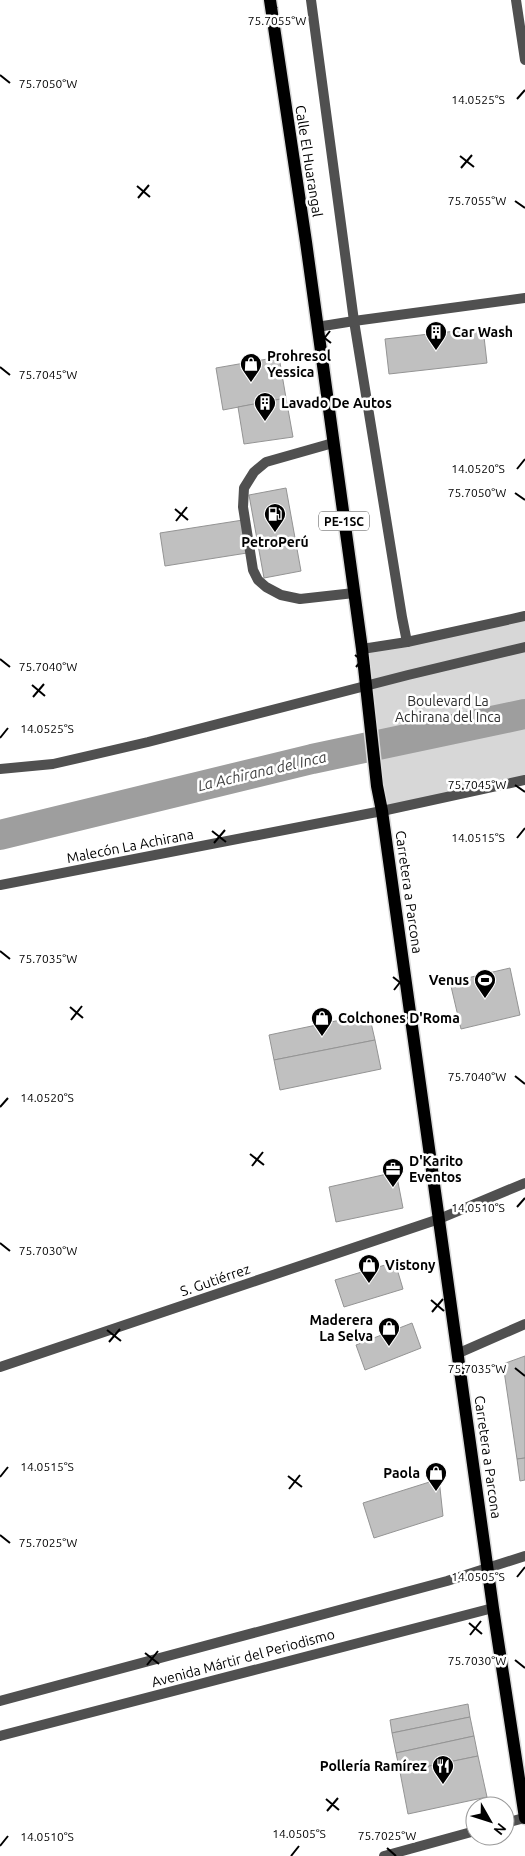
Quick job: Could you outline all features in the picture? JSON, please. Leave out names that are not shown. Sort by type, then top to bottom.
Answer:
[{"type":"main road","name":"Calle El Huarangal","points":[[270,0],[317,327]]},
{"type":"main road","name":"Carretera a Parcona","points":[[317,327],[362,649],[377,786],[524,1818]]},
{"type":"street","points":[[311,0],[354,321],[407,642]]},
{"type":"street","points":[[516,0],[525,60]]},
{"type":"street","points":[[317,327],[525,298]]},
{"type":"street","points":[[333,443],[266,462],[254,472],[244,488],[243,507],[253,570],[258,580],[266,587],[281,594],[300,599],[354,593]]},
{"type":"street","points":[[362,649],[407,642],[525,616]]},
{"type":"street","points":[[0,770],[53,764],[148,742],[525,647]]},
{"type":"street","name":"Malecón La Achirana","points":[[0,885],[382,811],[525,780]]},
{"type":"street","name":"S. Gutiérrez","points":[[0,1368],[439,1219],[525,1183]]},
{"type":"street","points":[[458,1353],[525,1324]]},
{"type":"street","name":"Avenida Mártir del Periodismo","points":[[0,1700],[438,1583],[525,1556]]},
{"type":"street","name":"Avenida Mártir del Periodismo","points":[[0,1736],[493,1608]]},
{"type":"street","points":[[384,1856],[465,1834]]},
{"type":"green space","name":"Boulevard La Achirana del Inca","points":[[525,612],[525,784],[382,811],[362,649]]},
{"type":"building","name":"Car Wash","points":[[483,328],[487,363],[389,374],[385,339]]},
{"type":"building","name":"Prohresol Yessica","points":[[279,357],[286,398],[223,410],[216,368]]},
{"type":"building","name":"Lavado De Autos","points":[[286,398],[293,437],[244,444],[238,407]]},
{"type":"building","name":"PetroPerú","points":[[286,488],[301,571],[264,578],[249,495]]},
{"type":"building","name":"PetroPerú","points":[[243,520],[247,553],[165,566],[160,533]]},
{"type":"building","name":"Venus","points":[[510,968],[520,1015],[461,1029],[450,982]]},
{"type":"building","name":"Colchones D'Roma","points":[[369,1014],[375,1040],[274,1060],[269,1035]]},
{"type":"building","points":[[375,1040],[381,1069],[280,1090],[274,1060]]},
{"type":"building","points":[[396,1172],[403,1208],[336,1222],[329,1187]]},
{"type":"building","name":"Vistony","points":[[395,1262],[403,1289],[344,1307],[335,1280]]},
{"type":"building","name":"Maderera La Selva","points":[[412,1323],[421,1348],[365,1370],[356,1345]]},
{"type":"building","points":[[525,1356],[525,1458],[517,1459],[503,1364]]},
{"type":"building","points":[[525,1458],[525,1480],[520,1481],[517,1459]]},
{"type":"building","points":[[439,1479],[443,1516],[374,1538],[363,1503]]},
{"type":"building","points":[[468,1704],[470,1717],[392,1733],[390,1720]]},
{"type":"building","points":[[470,1717],[474,1736],[396,1753],[392,1733]]},
{"type":"building","points":[[474,1736],[478,1756],[400,1772],[396,1753]]},
{"type":"building","name":"Pollería Ramírez","points":[[478,1756],[487,1796],[465,1796],[465,1802],[408,1814],[400,1772]]},
{"type":"waterway","name":"La Achirana del Inca","points":[[0,835],[312,759],[525,714]]},
{"type":"place","name":"Car Wash","points":[[436,351]]},
{"type":"place","name":"Prohresol Yessica","points":[[251,383]]},
{"type":"place","name":"Lavado De Autos","points":[[265,422]]},
{"type":"place","name":"PetroPerú","points":[[275,533]]},
{"type":"place","name":"Venus","points":[[485,999]]},
{"type":"place","name":"Colchones D'Roma","points":[[322,1037]]},
{"type":"place","name":"D'Karito Eventos","points":[[393,1188]]},
{"type":"place","name":"Vistony","points":[[369,1284]]},
{"type":"place","name":"Maderera La Selva","points":[[389,1347]]},
{"type":"place","name":"Paola","points":[[436,1492]]},
{"type":"place","name":"Pollería Ramírez","points":[[443,1785]]}]
